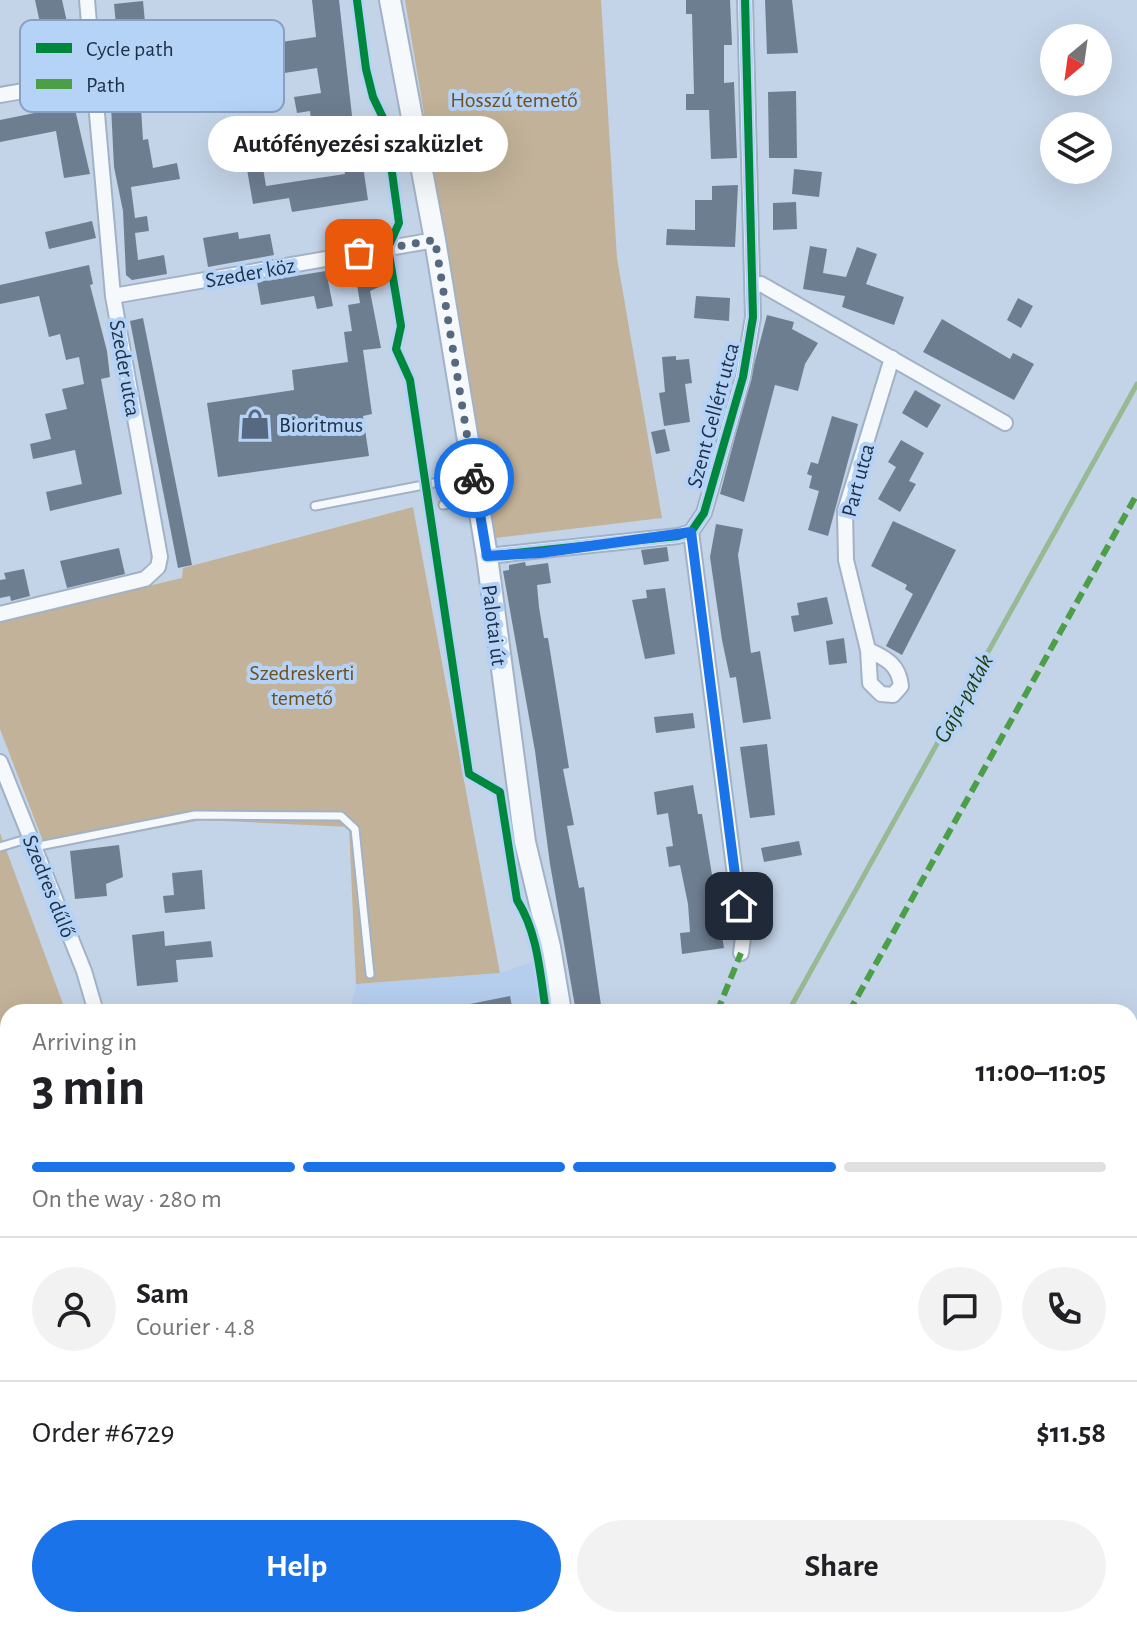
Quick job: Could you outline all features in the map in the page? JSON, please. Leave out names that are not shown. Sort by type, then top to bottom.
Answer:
[{"type":"main road","name":"Palotai út","points":[[390,0],[435,240],[487,556],[525,842],[550,947],[560,1004]]},
{"type":"street","name":"Szeder utca","points":[[87,0],[88,20]]},
{"type":"street","name":"Szent Gellért utca","points":[[691,532],[704,513],[750,349],[754,286],[745,0]]},
{"type":"street","points":[[0,95],[20,92]]},
{"type":"street","name":"Szeder utca","points":[[0,614],[145,579],[158,567],[160,557],[113,296],[95,112]]},
{"type":"street","name":"Szeder köz","points":[[113,296],[435,240]]},
{"type":"street","points":[[754,286],[761,284],[1005,423]]},
{"type":"street","name":"Part utca","points":[[868,650],[846,560],[845,511],[892,358]]},
{"type":"street","points":[[487,556],[540,553],[691,532],[743,938],[741,953]]},
{"type":"street","name":"Szedres dűlő","points":[[0,762],[84,971],[94,1004]]},
{"type":"lane","points":[[315,506],[439,482]]},
{"type":"lane","points":[[443,505],[477,500]]},
{"type":"lane","points":[[0,847],[195,815],[341,816],[355,829],[370,974]]},
{"type":"shaded area","points":[[558,953],[567,1004],[352,1004],[356,984],[500,973]]},
{"type":"green space","name":"Hosszú temető","points":[[405,0],[601,0],[617,258],[662,518],[495,538]]},
{"type":"green space","name":"Szedreskerti temető","points":[[413,507],[500,973],[356,984],[349,827],[202,820],[46,849],[0,729],[0,621],[182,578],[183,568]]},
{"type":"green space","points":[[0,833],[63,1004],[0,1004]]},
{"type":"building","points":[[35,0],[62,0],[66,20],[39,20]]},
{"type":"building","points":[[312,0],[339,0],[357,160],[362,159],[368,200],[292,212],[289,198],[253,204],[245,158],[261,156],[266,186],[345,174],[340,141],[314,144],[310,111],[297,113],[294,97],[321,93],[317,68],[284,73],[284,42],[316,37]]},
{"type":"building","points":[[686,0],[730,0],[732,45],[724,45],[724,83],[734,82],[737,158],[711,159],[709,110],[686,110],[686,94],[694,94],[692,14],[686,14]]},
{"type":"building","points":[[765,0],[792,0],[798,53],[767,54]]},
{"type":"building","points":[[143,1],[145,20],[116,20],[114,4]]},
{"type":"building","points":[[796,91],[797,158],[769,158],[768,92]]},
{"type":"building","points":[[39,112],[76,112],[90,174],[64,178],[56,131],[0,142],[0,120]]},
{"type":"building","points":[[111,112],[141,112],[143,140],[148,139],[153,168],[177,163],[180,179],[131,187],[135,218],[147,216],[149,231],[135,233],[138,260],[164,255],[167,274],[132,280],[126,275],[123,211],[114,167]]},
{"type":"building","points":[[794,169],[822,172],[819,197],[792,194]]},
{"type":"building","points":[[738,185],[735,247],[666,245],[667,229],[695,230],[695,200],[712,200],[712,186]]},
{"type":"building","points":[[796,202],[797,229],[773,230],[773,203]]},
{"type":"building","points":[[92,221],[96,238],[49,249],[45,232]]},
{"type":"building","points":[[238,232],[239,239],[270,234],[274,255],[208,267],[203,238]]},
{"type":"building","points":[[810,246],[827,249],[823,273],[846,277],[857,247],[877,254],[866,284],[904,297],[894,325],[842,307],[845,296],[803,289]]},
{"type":"building","points":[[378,262],[383,265],[386,284],[370,291],[381,348],[363,350],[372,414],[363,416],[369,456],[218,477],[207,403],[294,390],[292,370],[348,362],[344,332],[352,331],[348,305],[360,303],[354,266]]},
{"type":"building","points":[[89,265],[93,284],[90,285],[107,351],[110,377],[101,379],[122,494],[50,511],[46,492],[82,484],[75,450],[33,459],[30,444],[51,439],[45,414],[67,409],[62,389],[84,384],[79,357],[66,360],[60,334],[49,337],[39,296],[0,304],[0,285]]},
{"type":"building","points":[[326,271],[333,306],[317,309],[314,296],[261,305],[257,282]]},
{"type":"building","points":[[696,296],[730,298],[729,321],[694,318]]},
{"type":"building","points":[[1018,298],[1033,306],[1021,328],[1007,320]]},
{"type":"building","points":[[767,315],[794,322],[792,329],[818,343],[805,364],[798,391],[775,385],[744,502],[720,494]]},
{"type":"building","points":[[143,318],[192,565],[178,568],[130,321]]},
{"type":"building","points":[[942,319],[1010,359],[1013,353],[1034,364],[1014,400],[923,352]]},
{"type":"building","points":[[676,356],[676,360],[689,359],[692,383],[685,384],[690,422],[664,426],[659,393],[665,392],[662,357]]},
{"type":"building","points":[[915,390],[941,405],[927,428],[902,413]]},
{"type":"building","points":[[832,416],[858,424],[828,536],[808,530],[819,491],[809,488],[812,476],[807,474],[811,462],[818,464]]},
{"type":"building","points":[[665,429],[670,451],[656,454],[651,432]]},
{"type":"building","points":[[901,440],[924,453],[909,481],[916,484],[900,512],[878,499],[896,467],[888,462]]},
{"type":"building","points":[[893,521],[956,550],[902,655],[886,646],[913,594],[905,589],[907,585],[871,566]]},
{"type":"building","points":[[716,524],[743,529],[738,555],[751,653],[760,651],[771,719],[743,723],[736,677],[730,678],[710,557]]},
{"type":"building","points":[[667,547],[669,561],[644,565],[641,550]]},
{"type":"building","points":[[119,548],[125,574],[67,588],[60,561]]},
{"type":"building","points":[[548,563],[551,583],[537,585],[539,607],[544,638],[548,638],[569,768],[563,769],[574,825],[567,826],[579,888],[584,887],[601,1004],[575,1004],[503,571],[509,570],[509,565]]},
{"type":"building","points":[[24,569],[30,596],[11,601],[10,596],[0,598],[0,580],[6,579],[4,573]]},
{"type":"building","points":[[665,588],[675,654],[645,659],[632,600],[647,598],[646,590]]},
{"type":"building","points":[[827,597],[833,624],[794,632],[791,616],[799,615],[797,603]]},
{"type":"building","points":[[844,638],[847,663],[829,665],[826,641]]},
{"type":"building","points":[[693,713],[695,728],[656,733],[654,717]]},
{"type":"building","points":[[767,744],[775,815],[750,818],[740,747]]},
{"type":"building","points":[[693,785],[698,814],[702,814],[724,948],[682,954],[680,933],[690,932],[688,904],[680,865],[669,867],[666,847],[673,846],[668,813],[657,815],[654,792]]},
{"type":"building","points":[[799,841],[802,855],[764,862],[761,848]]},
{"type":"building","points":[[119,845],[123,877],[106,884],[107,896],[75,899],[70,851]]},
{"type":"building","points":[[202,870],[205,909],[165,913],[163,896],[174,895],[172,873]]},
{"type":"building","points":[[164,931],[165,946],[211,941],[213,957],[176,960],[178,982],[137,986],[132,935]]},
{"type":"building","points":[[510,996],[512,1004],[470,1004]]},
{"type":"waterway","name":"Gaja-patak","points":[[792,1004],[1137,384]]},
{"type":"marked path","points":[[853,1004],[1137,494]]},
{"type":"marked path","points":[[720,1004],[741,953]]},
{"type":"cycle path","points":[[357,0],[366,69],[373,97],[385,122],[399,223],[388,248],[401,326],[396,349],[410,380],[469,774],[500,792],[517,900],[534,940],[545,1004]]},
{"type":"cycle path","points":[[487,556],[678,536],[691,532],[704,513],[743,377],[753,317],[745,0]]},
{"type":"way so far","points":[[359,253],[435,240],[474,478]]},
{"type":"place","name":"Autófényezési szaküzlet","points":[[359,253]]},
{"type":"place","name":"Bioritmus","points":[[255,424]]},
{"type":"route","points":[[474,478],[487,556],[540,553],[691,532],[739,906]]}]
